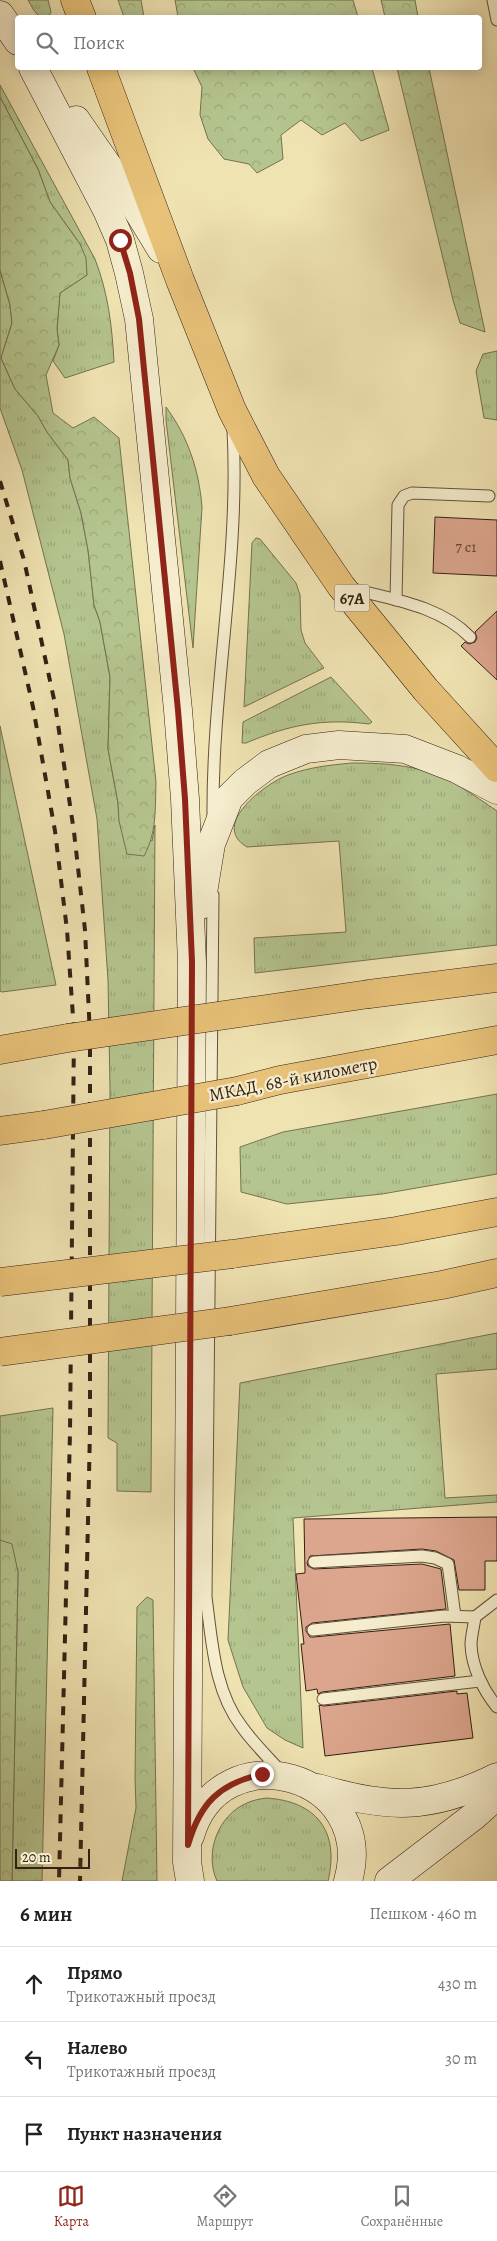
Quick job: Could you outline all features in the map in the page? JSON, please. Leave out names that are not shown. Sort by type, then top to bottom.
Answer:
[{"type":"main road","points":[[67,15],[70,0]]},
{"type":"main road","points":[[75,0],[81,15]]},
{"type":"main road","points":[[35,70],[107,210],[120,240],[130,273],[139,319],[178,710],[185,799],[192,962],[187,1862],[190,1880]]},
{"type":"main road","points":[[36,70],[86,133],[130,198],[180,280]]},
{"type":"main road","points":[[102,70],[180,280]]},
{"type":"main road","name":"67A","points":[[180,280],[232,410],[266,476],[342,586],[426,690],[497,768]]},
{"type":"main road","points":[[192,962],[213,838],[229,798],[245,782],[269,764],[306,749],[339,745],[404,749],[457,769],[497,790]]},
{"type":"main road","points":[[0,1050],[68,1038],[369,994],[497,978]]},
{"type":"main road","points":[[0,1029],[68,1038]]},
{"type":"main road","name":"МКАД, 68-й километр","points":[[0,1131],[237,1091],[280,1080],[497,1040]]},
{"type":"main road","points":[[0,1282],[232,1254],[396,1231],[497,1212]]},
{"type":"main road","points":[[0,1352],[230,1321],[442,1285],[497,1273]]},
{"type":"main road","points":[[188,1845],[194,1824],[202,1811],[222,1790],[241,1779],[262,1774],[284,1775],[314,1787],[356,1799],[387,1804],[418,1803],[452,1796],[497,1777]]},
{"type":"main road","points":[[314,1787],[332,1802],[345,1822],[352,1844],[352,1868],[348,1881]]},
{"type":"main road","points":[[389,1881],[474,1816],[497,1795]]},
{"type":"lane","points":[[492,0],[497,20]]},
{"type":"lane","points":[[232,410],[236,478],[214,778],[214,961],[206,1598],[215,1662],[227,1699],[241,1726],[284,1775]]},
{"type":"lane","points":[[396,600],[398,505],[404,496],[412,493],[489,496]]},
{"type":"lane","points":[[342,586],[423,607],[462,628],[470,637]]},
{"type":"lane","points":[[314,1562],[422,1556],[435,1558],[448,1564],[455,1616]]},
{"type":"lane","points":[[497,1600],[476,1617],[471,1643],[473,1660],[480,1681],[497,1707]]},
{"type":"lane","points":[[312,1630],[444,1616],[476,1617]]},
{"type":"lane","points":[[323,1699],[480,1681]]},
{"type":"green space","points":[[28,0],[48,0],[51,12],[50,15],[38,15]]},
{"type":"green space","points":[[118,0],[141,0],[144,15],[123,15]]},
{"type":"green space","points":[[175,0],[353,0],[357,15],[178,15]]},
{"type":"green space","points":[[381,0],[415,0],[418,15],[385,15]]},
{"type":"green space","points":[[194,70],[373,70],[389,130],[361,141],[345,123],[322,135],[301,120],[281,135],[283,159],[257,173],[249,164],[224,159],[208,139],[200,115],[202,87]]},
{"type":"green space","points":[[397,70],[429,70],[485,332],[460,323]]},
{"type":"green space","points":[[0,85],[95,259],[106,297],[111,322],[114,362],[65,378],[53,361],[59,345],[57,329],[60,293],[87,275],[80,244],[50,202],[38,169],[0,97]]},
{"type":"green space","points":[[0,97],[38,169],[50,202],[80,244],[86,258],[87,275],[60,293],[57,329],[59,345],[46,375],[53,413],[73,428],[94,417],[119,438],[156,782],[153,829],[144,856],[127,854],[119,821],[118,803],[108,749],[110,677],[100,622],[94,605],[88,550],[81,513],[70,478],[68,460],[47,432],[38,416],[15,389],[1,358],[12,323],[10,305],[0,270]]},
{"type":"green space","points":[[0,270],[10,305],[12,323],[1,358],[15,389],[38,416],[47,432],[68,460],[70,478],[81,513],[88,550],[94,605],[100,622],[110,677],[108,749],[118,803],[119,821],[152,841],[155,825],[151,1492],[117,1491],[117,1443],[108,1438],[110,1088],[108,980],[97,819],[64,634],[22,470],[0,408]]},
{"type":"green space","points":[[497,351],[497,420],[484,418],[476,371],[483,354]]},
{"type":"green space","points":[[166,407],[174,418],[191,454],[198,480],[202,507],[193,648],[166,420]]},
{"type":"green space","points":[[256,538],[260,539],[296,583],[300,595],[301,630],[305,643],[324,668],[244,707],[252,543]]},
{"type":"green space","points":[[331,677],[372,722],[369,724],[336,722],[306,724],[242,743],[243,722]]},
{"type":"green space","points":[[0,726],[56,985],[2,992],[0,991]]},
{"type":"green space","points":[[352,763],[396,765],[432,773],[461,788],[497,811],[497,945],[255,973],[254,938],[346,932],[339,841],[247,847],[237,838],[234,828],[237,817],[255,795],[278,779],[312,768]]},
{"type":"green space","points":[[497,1094],[497,1174],[382,1194],[287,1204],[241,1192],[240,1147],[283,1132]]},
{"type":"green space","points":[[497,1333],[497,1369],[436,1374],[445,1498],[497,1495],[497,1502],[293,1518],[303,1748],[285,1740],[267,1728],[243,1687],[228,1640],[240,1383]]},
{"type":"green space","points":[[53,1408],[42,1881],[12,1881],[18,1572],[0,1540],[0,1416]]},
{"type":"green space","points":[[0,1540],[12,1544],[18,1572],[12,1881],[0,1881]]},
{"type":"green space","points":[[147,1597],[153,1600],[157,1881],[122,1881],[136,1808],[137,1607]]},
{"type":"green space","points":[[266,1798],[284,1800],[298,1805],[311,1812],[320,1822],[327,1834],[330,1847],[331,1863],[328,1881],[217,1881],[212,1859],[216,1836],[221,1826],[228,1816],[237,1809],[252,1801]]},
{"type":"building","points":[[435,517],[497,520],[497,576],[433,573]]},
{"type":"building","points":[[497,611],[497,680],[461,646],[465,642],[469,644],[475,642],[477,638],[475,632]]},
{"type":"building","points":[[497,1517],[497,1561],[485,1561],[485,1590],[459,1590],[454,1560],[436,1551],[422,1549],[310,1556],[307,1563],[308,1566],[314,1569],[422,1564],[441,1569],[446,1609],[312,1623],[306,1627],[306,1631],[310,1637],[314,1637],[450,1624],[455,1676],[318,1694],[317,1689],[306,1691],[301,1644],[304,1644],[296,1574],[305,1573],[304,1519]]},
{"type":"building","points":[[457,1691],[457,1694],[467,1693],[473,1738],[325,1756],[319,1705]]},
{"type":"railway","points":[[0,481],[24,560],[55,704],[74,832],[85,930],[90,1036],[90,1430],[80,1881]]},
{"type":"railway","points":[[0,561],[33,707],[55,831],[67,930],[74,1031],[70,1432],[59,1881]]},
{"type":"route","points":[[120,240],[130,273],[139,319],[178,710],[185,799],[192,962],[193,1048],[188,1386],[188,1845],[194,1824],[205,1805],[222,1790],[241,1779],[262,1774]]}]
